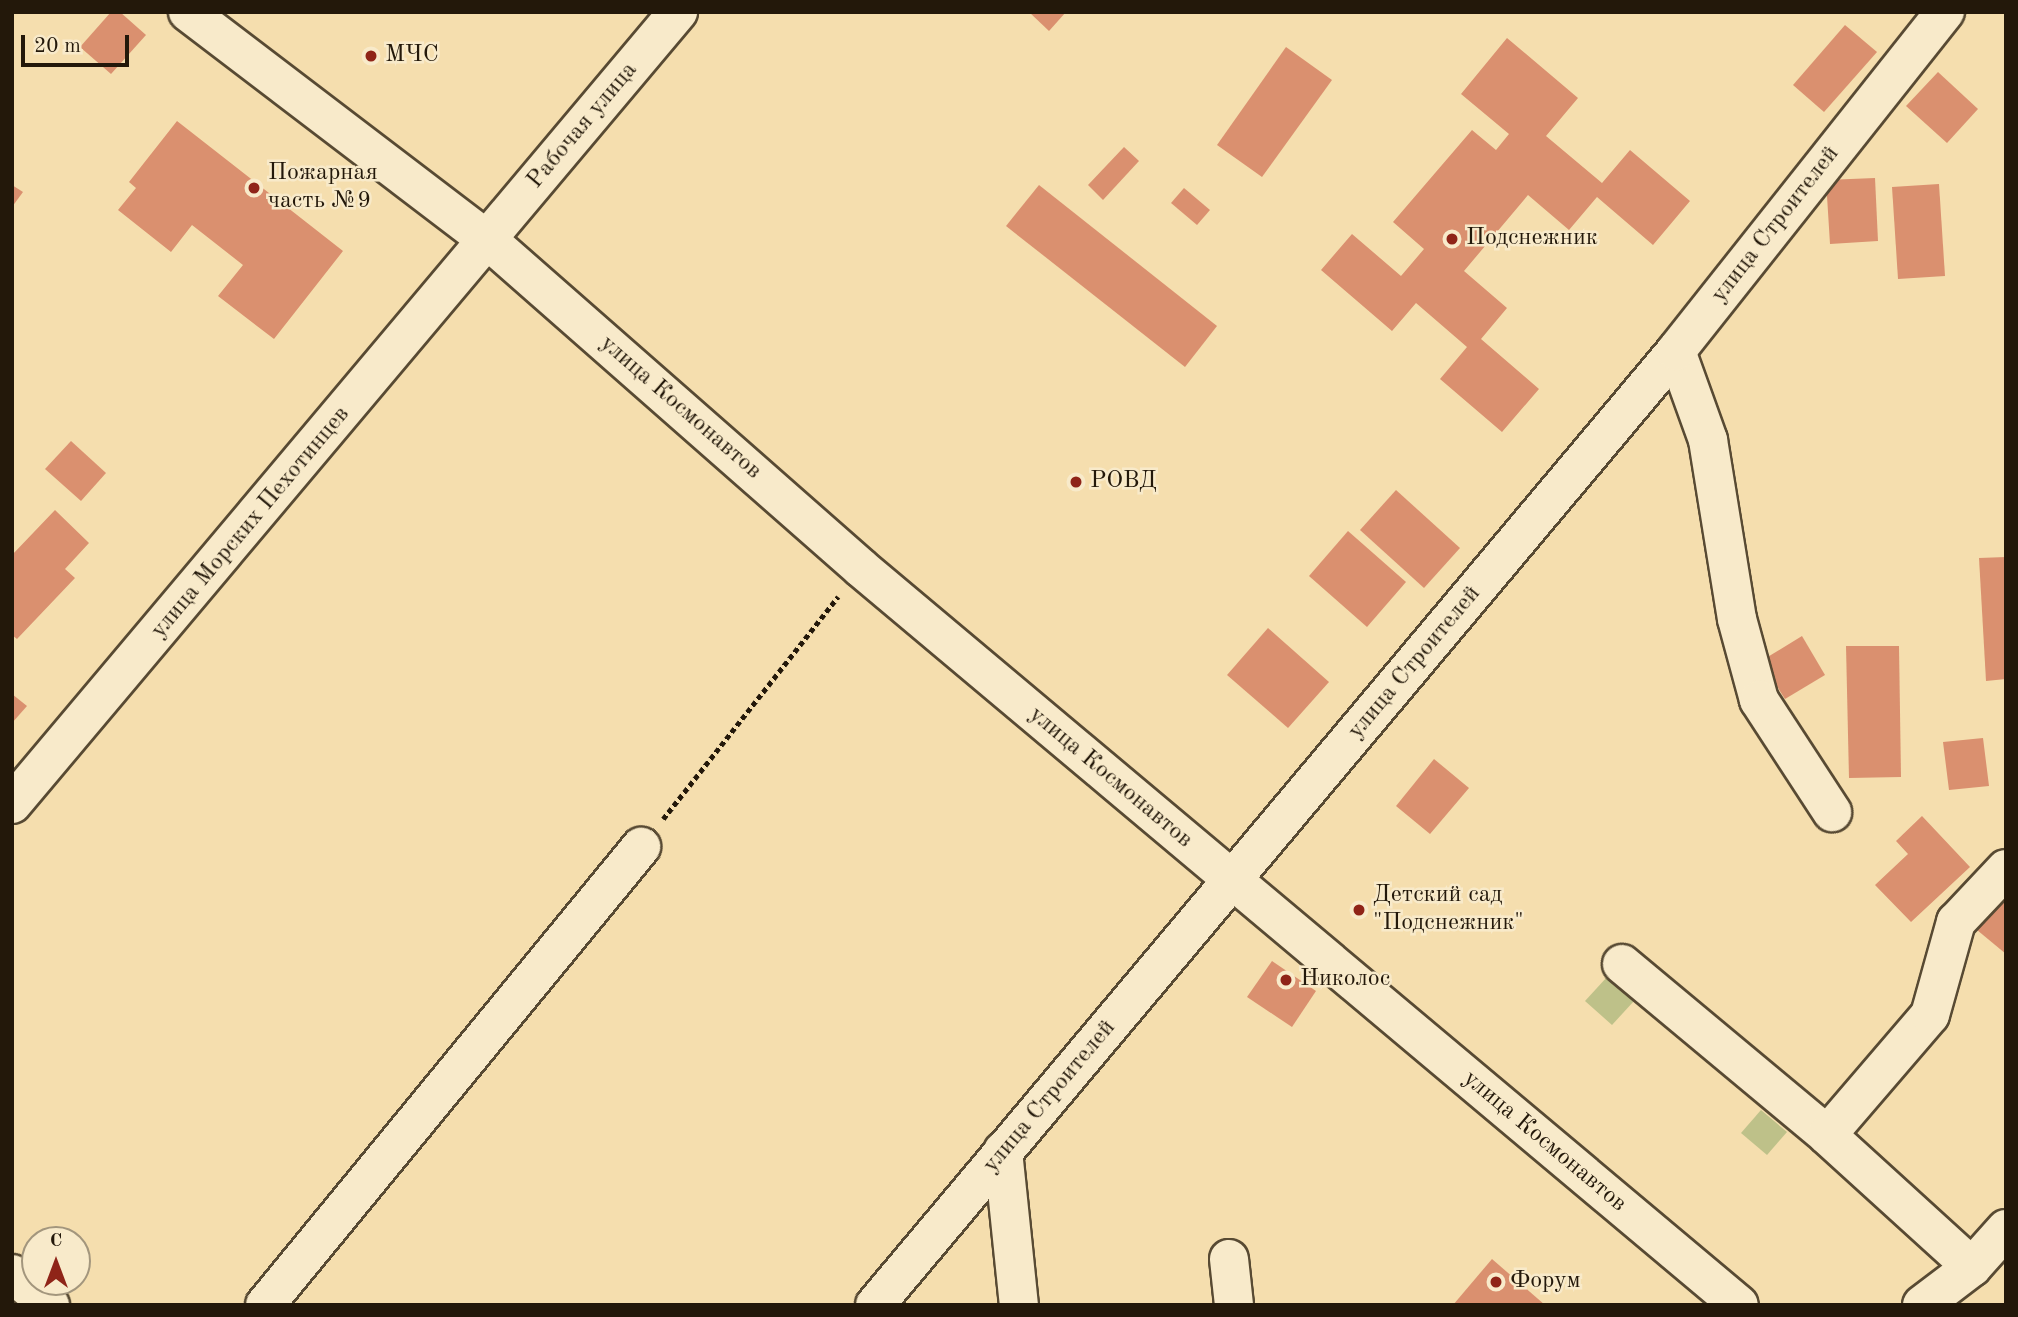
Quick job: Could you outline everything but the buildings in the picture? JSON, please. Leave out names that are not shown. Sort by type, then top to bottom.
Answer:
[{"type":"street","name":"улица Космонавтов","points":[[188,12],[489,241],[861,568],[1739,1305]]},
{"type":"street","name":"Рабочая улица","points":[[489,241],[678,12]]},
{"type":"street","name":"улица Строителей","points":[[875,1305],[1676,351],[1937,15]]},
{"type":"street","name":"улица Морских Пехотинцев","points":[[12,804],[489,241]]},
{"type":"street","points":[[1676,351],[1708,440],[1737,620],[1759,700],[1832,812]]},
{"type":"street","points":[[265,1305],[641,847]]},
{"type":"street","points":[[1828,1135],[1930,1015],[1956,922],[2006,869]]},
{"type":"street","points":[[1622,964],[1989,1269]]},
{"type":"street","points":[[1003,1151],[1019,1305]]},
{"type":"street","points":[[1922,1305],[1989,1269],[2006,1229]]},
{"type":"street","points":[[1229,1259],[1234,1305]]},
{"type":"street","points":[[12,1274],[50,1305]]},
{"type":"path","points":[[641,847],[861,568]]},
{"type":"green space","points":[[1607,977],[1634,1001],[1612,1025],[1585,1001]]},
{"type":"green space","points":[[1761,1110],[1787,1132],[1767,1155],[1741,1133]]},
{"type":"place","name":"МЧС","points":[[371,56]]},
{"type":"place","name":"Пожарная часть №9","points":[[254,188]]},
{"type":"place","name":"Подснежник","points":[[1452,239]]},
{"type":"place","name":"РОВД","points":[[1076,482]]},
{"type":"place","name":"Детский сад \"Подснежник\"","points":[[1359,910]]},
{"type":"place","name":"Николос","points":[[1286,980]]},
{"type":"place","name":"Форум","points":[[1496,1282]]}]
